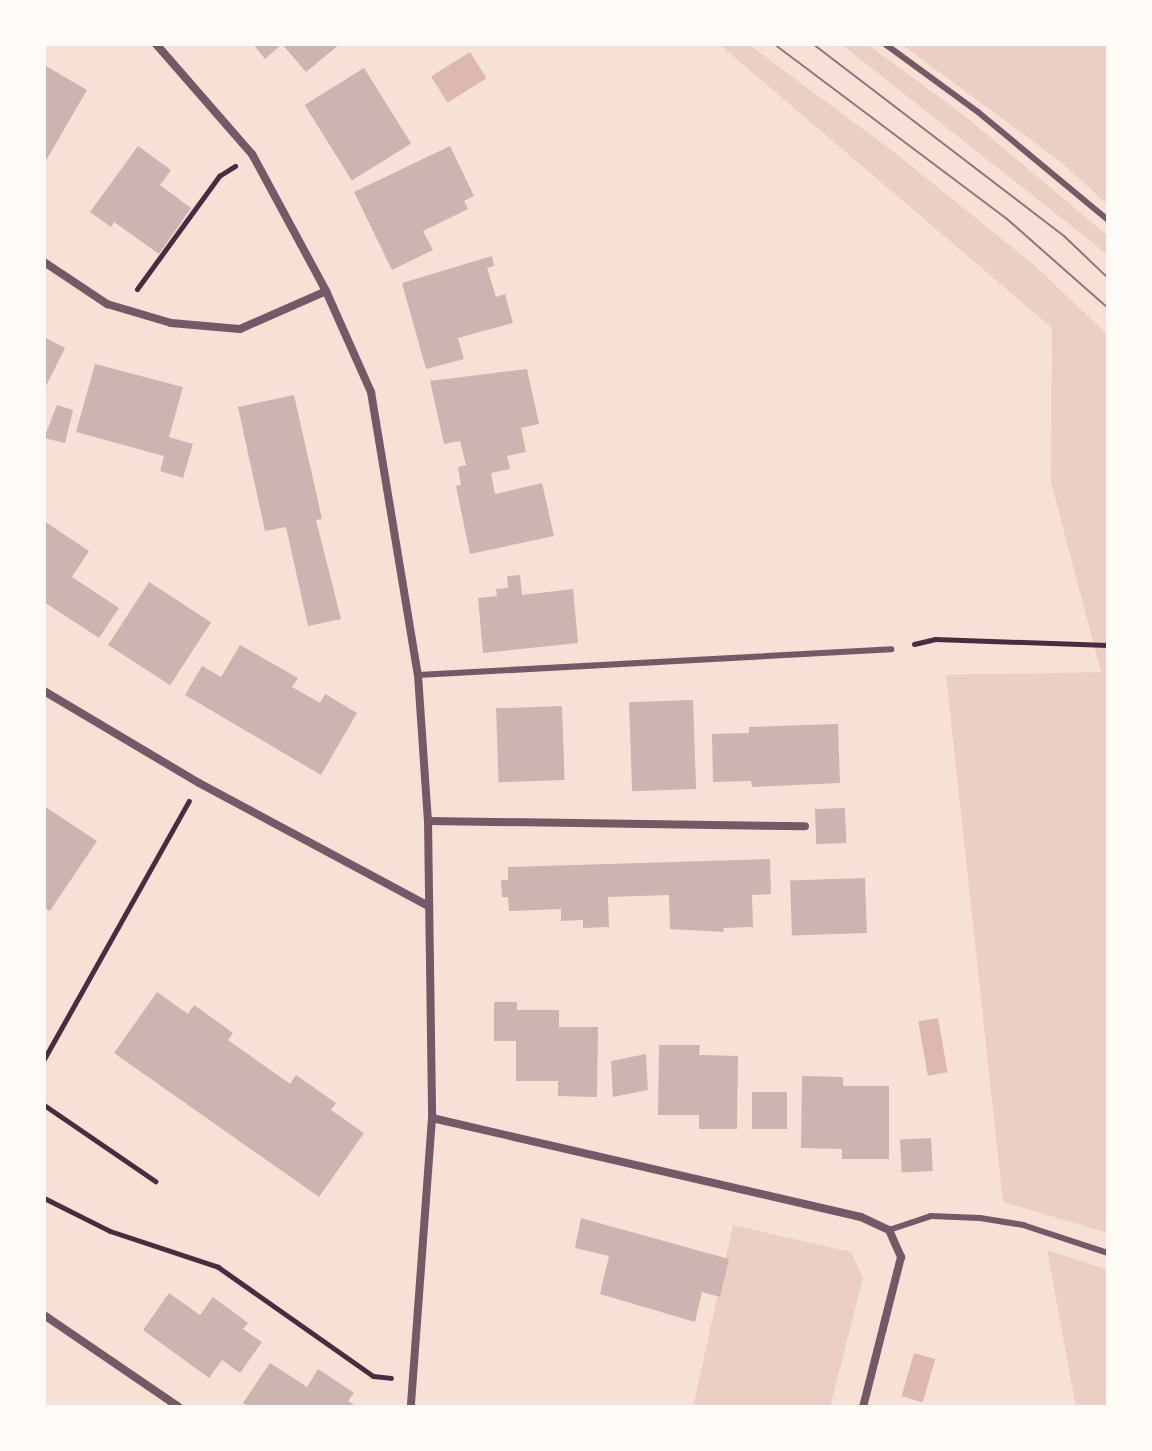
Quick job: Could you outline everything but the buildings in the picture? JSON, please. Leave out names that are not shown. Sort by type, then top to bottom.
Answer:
[{"type":"street","points":[[156,44],[252,154],[326,291],[371,392],[418,675],[428,821],[432,1118],[411,1407]]},
{"type":"street","points":[[44,262],[121,311],[171,323],[240,329],[326,291]]},
{"type":"street","points":[[44,691],[199,783],[427,905]]},
{"type":"street","points":[[428,821],[805,826]]},
{"type":"street","points":[[432,1118],[861,1217],[889,1230],[901,1257],[863,1407]]},
{"type":"street","points":[[44,1315],[179,1407]]},
{"type":"lane","points":[[885,44],[978,112],[1108,220]]},
{"type":"lane","points":[[418,675],[891,649]]},
{"type":"lane","points":[[889,1230],[931,1216],[980,1218],[1023,1225],[1108,1253]]},
{"type":"path","points":[[121,311],[219,176]]},
{"type":"path","points":[[891,649],[935,639],[1108,645]]},
{"type":"path","points":[[44,1059],[199,783]]},
{"type":"path","points":[[44,1105],[155,1181]]},
{"type":"path","points":[[44,1198],[110,1231],[218,1267],[373,1376],[414,1382]]},
{"type":"shaded area","points":[[719,44],[748,44],[894,152],[1033,264],[1108,335],[1108,1233],[1003,1202],[946,675],[1101,672],[1051,482],[1052,328]]},
{"type":"shaded area","points":[[841,44],[867,44],[965,116],[1108,236],[1108,255]]},
{"type":"shaded area","points":[[901,44],[1108,44],[1108,205],[1061,162]]},
{"type":"shaded area","points":[[470,52],[486,78],[447,103],[431,76]]},
{"type":"shaded area","points":[[938,1018],[948,1072],[928,1076],[918,1021]]},
{"type":"shaded area","points":[[733,1225],[851,1252],[863,1278],[830,1407],[693,1407]]},
{"type":"shaded area","points":[[1047,1250],[1108,1270],[1108,1407],[1076,1407]]},
{"type":"shaded area","points":[[914,1353],[935,1359],[923,1402],[902,1396]]},
{"type":"tram line","points":[[774,44],[1007,219],[1108,308]]},
{"type":"tram line","points":[[813,44],[1064,236],[1108,278]]}]
